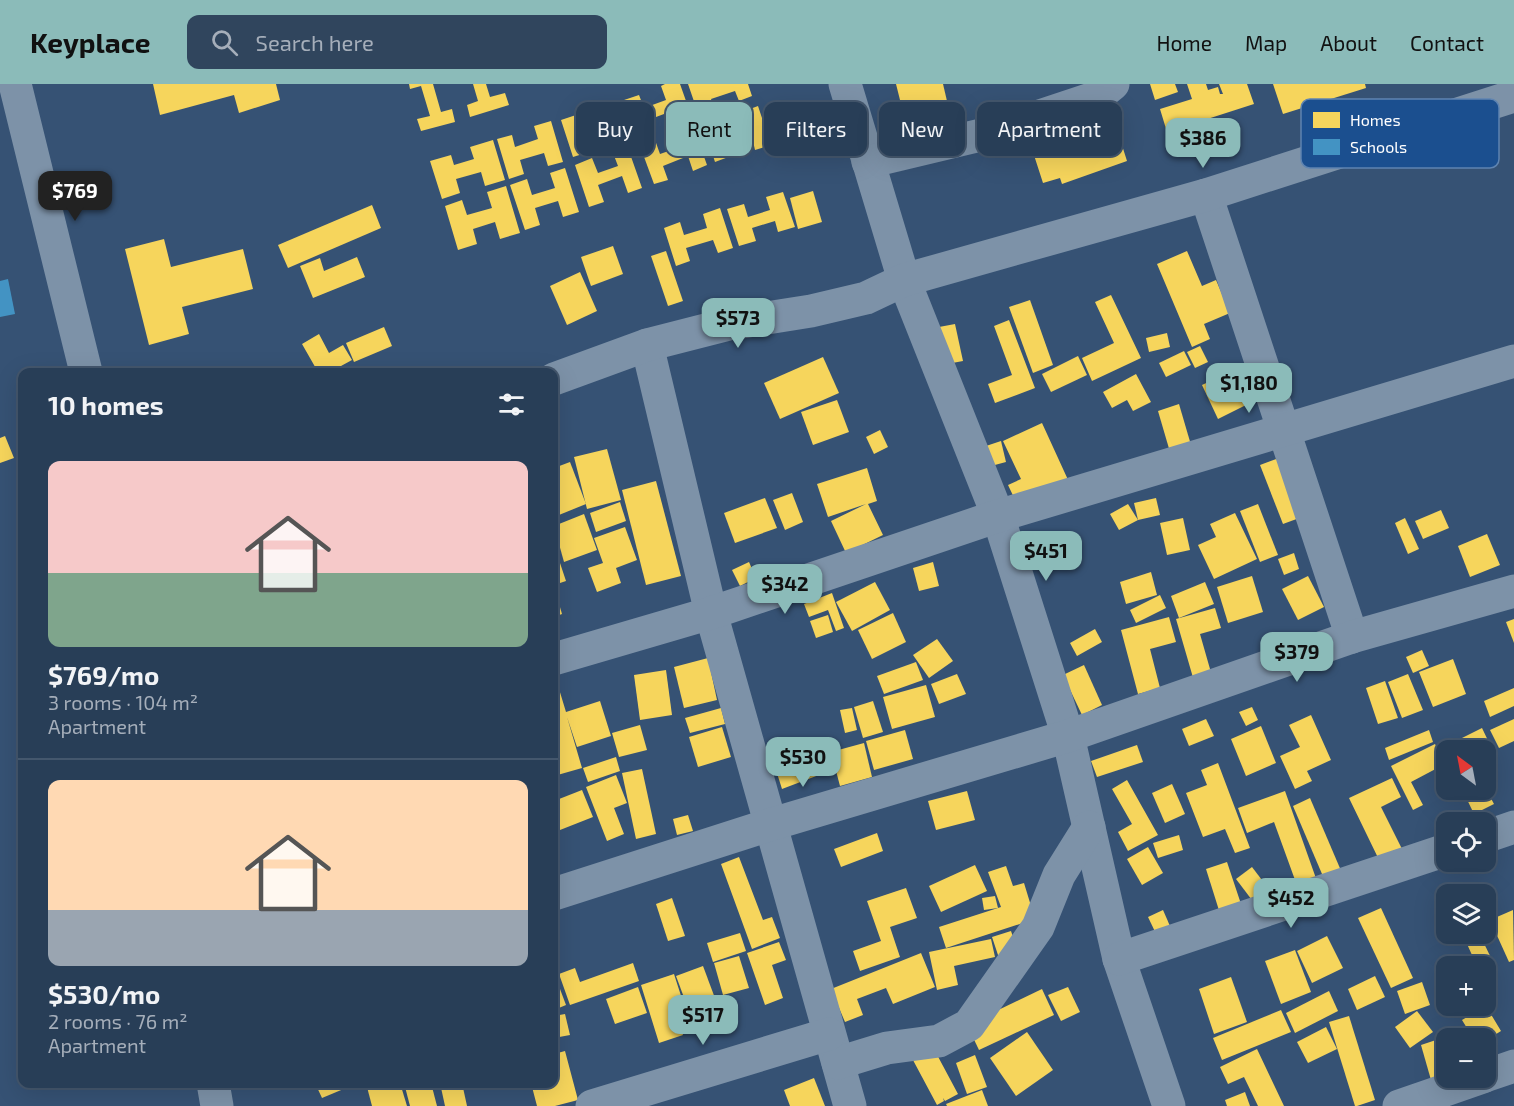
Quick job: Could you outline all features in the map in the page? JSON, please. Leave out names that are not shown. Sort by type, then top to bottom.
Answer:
[{"type":"street","points":[[15,84],[85,368]]},
{"type":"street","points":[[845,84],[904,280],[998,516],[1068,735],[1119,959],[1169,1106]]},
{"type":"street","points":[[868,162],[985,134],[1097,97],[1113,84]]},
{"type":"street","points":[[1499,101],[1514,96]]},
{"type":"street","points":[[558,378],[647,345],[729,324],[811,311],[867,298],[904,280],[1206,195],[1301,164]]},
{"type":"street","points":[[1206,195],[1352,637]]},
{"type":"street","points":[[647,345],[711,613],[850,1106]]},
{"type":"street","points":[[558,658],[711,613],[998,516],[1514,360]]},
{"type":"street","points":[[558,893],[769,825],[1068,735],[1352,637],[1514,591]]},
{"type":"street","points":[[592,1106],[833,1049],[887,1048],[939,1041],[969,1025],[1038,927],[1059,875],[1089,827]]},
{"type":"street","points":[[1496,833],[1514,827]]},
{"type":"street","points":[[1119,959],[1436,853]]},
{"type":"street","points":[[1496,1073],[1514,1066]]},
{"type":"street","points":[[214,1088],[217,1106]]},
{"type":"street","points":[[1399,1106],[1436,1100],[1461,1088]]},
{"type":"building: Homes","points":[[153,84],[276,84],[280,100],[239,113],[234,95],[160,115]]},
{"type":"building: Homes","points":[[409,84],[433,84],[441,112],[452,109],[455,122],[421,131],[417,119],[430,116],[421,86],[410,89]]},
{"type":"building: Homes","points":[[473,84],[486,84],[490,97],[505,93],[509,105],[470,117],[467,105],[478,101]]},
{"type":"building: Homes","points":[[680,84],[686,102],[666,102],[666,113],[654,118],[654,104],[666,100],[661,86]]},
{"type":"building: Homes","points":[[688,84],[748,84],[752,96],[739,101],[735,91],[711,99],[712,102],[694,102]]},
{"type":"building: Homes","points":[[896,84],[943,84],[947,101],[943,102],[900,102]]},
{"type":"building: Homes","points":[[1150,84],[1175,84],[1178,92],[1155,100]]},
{"type":"building: Homes","points":[[1187,84],[1206,84],[1208,90],[1218,87],[1220,94],[1223,94],[1219,84],[1247,84],[1254,104],[1167,132],[1160,109],[1192,99]]},
{"type":"building: Homes","points":[[1273,84],[1365,84],[1366,88],[1331,99],[1301,99],[1301,108],[1283,114]]},
{"type":"building: Homes","points":[[639,95],[642,102],[625,102],[624,100]]},
{"type":"building: Homes","points":[[758,106],[764,124],[764,147],[755,150],[752,137],[752,108]]},
{"type":"building: Homes","points":[[576,115],[576,156],[573,157],[561,120]]},
{"type":"building: Homes","points":[[551,121],[563,162],[548,166],[544,153],[520,160],[524,174],[509,179],[497,139],[512,135],[515,147],[538,139],[534,126]]},
{"type":"building: Homes","points":[[493,140],[505,180],[485,186],[481,172],[456,179],[460,193],[442,199],[430,161],[451,155],[454,165],[474,159],[470,147]]},
{"type":"building: Homes","points":[[655,140],[660,154],[666,152],[666,156],[688,156],[663,166],[668,180],[654,184],[644,156],[654,156]]},
{"type":"building: Homes","points":[[1122,145],[1127,161],[1062,184],[1060,178],[1043,183],[1034,156],[1122,156]]},
{"type":"building: Homes","points":[[614,156],[631,156],[642,188],[628,193],[622,176],[598,185],[604,202],[589,207],[575,165],[592,158],[598,173],[618,166]]},
{"type":"building: Homes","points":[[688,156],[704,156],[707,165],[693,171]]},
{"type":"building: Homes","points":[[713,156],[731,156],[715,162]]},
{"type":"building: Homes","points":[[565,168],[579,212],[563,217],[558,201],[535,208],[540,225],[525,230],[510,185],[527,179],[532,195],[555,188],[550,173]]},
{"type":"building: Homes","points":[[506,186],[520,233],[500,239],[495,222],[473,229],[477,244],[458,250],[445,206],[462,200],[467,215],[492,208],[487,192]]},
{"type":"building: Homes","points":[[813,191],[822,222],[798,229],[790,198]]},
{"type":"building: Homes","points":[[783,192],[795,227],[778,232],[775,221],[752,228],[756,241],[739,246],[727,209],[744,204],[748,217],[770,210],[766,197]]},
{"type":"building: Homes","points":[[372,205],[381,228],[288,268],[278,245]]},
{"type":"building: Homes","points":[[720,208],[733,248],[718,253],[713,240],[686,248],[690,261],[676,266],[664,228],[680,222],[684,235],[707,228],[703,214]]},
{"type":"building: Homes","points":[[164,239],[171,267],[243,249],[253,289],[182,307],[189,334],[149,345],[125,249]]},
{"type":"building: Homes","points":[[613,246],[623,274],[591,286],[581,257]]},
{"type":"building: Homes","points":[[666,251],[683,301],[668,306],[651,256]]},
{"type":"building: Homes","points":[[1187,251],[1202,286],[1216,280],[1230,313],[1204,324],[1210,339],[1192,347],[1157,264]]},
{"type":"building: Homes","points":[[357,257],[365,277],[313,298],[300,266],[320,258],[324,271]]},
{"type":"building: Homes","points":[[580,272],[597,311],[567,325],[550,286]]},
{"type":"building: Homes","points":[[1111,295],[1141,358],[1092,381],[1082,358],[1114,343],[1095,302]]},
{"type":"building: Homes","points":[[1030,300],[1053,365],[1033,373],[1009,307]]},
{"type":"building: Homes","points":[[1009,320],[1035,388],[995,403],[988,384],[1012,375],[994,326]]},
{"type":"building: Homes","points":[[955,324],[963,361],[947,364],[939,327]]},
{"type":"building: Homes","points":[[384,327],[392,346],[354,362],[346,343]]},
{"type":"building: Homes","points":[[1167,333],[1170,347],[1149,352],[1146,338]]},
{"type":"building: Homes","points":[[319,334],[329,353],[343,345],[352,360],[337,368],[316,368],[302,344]]},
{"type":"building: Homes","points":[[1200,346],[1208,362],[1195,368],[1187,352]]},
{"type":"building: Homes","points":[[1184,351],[1191,365],[1166,377],[1159,363]]},
{"type":"building: Homes","points":[[1078,356],[1087,375],[1051,392],[1042,374]]},
{"type":"building: Homes","points":[[823,357],[839,393],[780,419],[764,383]]},
{"type":"building: Homes","points":[[1234,370],[1250,403],[1218,419],[1202,385]]},
{"type":"building: Homes","points":[[1136,374],[1151,402],[1133,411],[1127,400],[1112,408],[1103,392]]},
{"type":"building: Homes","points":[[837,400],[849,432],[813,445],[801,412]]},
{"type":"building: Homes","points":[[1179,404],[1191,445],[1170,452],[1158,411]]},
{"type":"building: Homes","points":[[1042,423],[1069,482],[1018,506],[1008,485],[1021,479],[1003,441]]},
{"type":"building: Homes","points":[[880,430],[888,447],[874,454],[866,437]]},
{"type":"building: Homes","points":[[5,436],[14,458],[0,463],[0,438]]},
{"type":"building: Homes","points":[[1001,441],[1006,462],[991,466],[986,446]]},
{"type":"building: Homes","points":[[607,449],[621,500],[587,509],[574,457]]},
{"type":"building: Homes","points":[[1279,458],[1302,517],[1283,524],[1260,465]]},
{"type":"building: Homes","points":[[570,462],[586,504],[558,515],[558,466]]},
{"type":"building: Homes","points":[[867,468],[877,501],[868,504],[883,535],[846,553],[831,521],[866,504],[828,517],[817,484]]},
{"type":"building: Homes","points":[[656,481],[681,576],[646,585],[622,490]]},
{"type":"building: Homes","points":[[792,493],[803,522],[785,530],[773,500]]},
{"type":"building: Homes","points":[[765,498],[777,528],[735,543],[724,513]]},
{"type":"building: Homes","points":[[1156,498],[1160,515],[1138,520],[1134,503]]},
{"type":"building: Homes","points":[[620,502],[626,521],[596,532],[590,513]]},
{"type":"building: Homes","points":[[1128,504],[1138,520],[1119,530],[1110,514]]},
{"type":"building: Homes","points":[[1258,504],[1278,555],[1260,562],[1240,511]]},
{"type":"building: Homes","points":[[1441,510],[1449,528],[1423,539],[1415,521]]},
{"type":"building: Homes","points":[[1235,513],[1257,559],[1214,579],[1198,545],[1216,537],[1210,524]]},
{"type":"building: Homes","points":[[584,514],[597,550],[564,562],[558,540],[558,524]]},
{"type":"building: Homes","points":[[1183,518],[1190,550],[1167,555],[1160,523]]},
{"type":"building: Homes","points":[[1405,518],[1419,549],[1408,554],[1395,523]]},
{"type":"building: Homes","points":[[625,527],[637,560],[616,568],[621,583],[597,592],[588,568],[603,563],[594,538]]},
{"type":"building: Homes","points":[[1487,534],[1500,565],[1470,577],[1458,546]]},
{"type":"building: Homes","points":[[1294,553],[1299,569],[1284,575],[1278,559]]},
{"type":"building: Homes","points":[[558,560],[566,581],[558,584]]},
{"type":"building: Homes","points":[[749,562],[756,578],[740,586],[732,570]]},
{"type":"building: Homes","points":[[933,562],[939,586],[919,591],[913,568]]},
{"type":"building: Homes","points":[[1151,572],[1157,595],[1126,604],[1120,582]]},
{"type":"building: Homes","points":[[1252,576],[1263,612],[1228,623],[1217,587]]},
{"type":"building: Homes","points":[[1308,576],[1324,607],[1298,620],[1282,589]]},
{"type":"building: Homes","points":[[875,582],[890,610],[852,631],[836,602]]},
{"type":"building: Homes","points":[[1205,582],[1214,604],[1179,618],[1171,596]]},
{"type":"building: Homes","points":[[832,593],[844,628],[836,631],[828,610],[809,617],[804,604]]},
{"type":"building: Homes","points":[[1160,595],[1166,608],[1136,623],[1130,610]]},
{"type":"building: Homes","points":[[558,600],[562,614],[558,616]]},
{"type":"building: Homes","points":[[1215,608],[1221,628],[1200,634],[1212,676],[1194,681],[1176,619]]},
{"type":"building: Homes","points":[[893,613],[906,642],[872,659],[858,630]]},
{"type":"building: Homes","points":[[828,615],[833,632],[816,638],[810,621]]},
{"type":"building: Homes","points":[[1169,617],[1176,642],[1150,649],[1160,688],[1138,694],[1121,630]]},
{"type":"building: Homes","points":[[1514,619],[1514,643],[1506,622]]},
{"type":"building: Homes","points":[[1095,629],[1102,642],[1077,656],[1070,643]]},
{"type":"building: Homes","points":[[937,639],[953,661],[929,678],[913,655]]},
{"type":"building: Homes","points":[[1422,650],[1429,666],[1413,673],[1406,657]]},
{"type":"building: Homes","points":[[708,658],[717,700],[684,708],[674,667]]},
{"type":"building: Homes","points":[[1453,659],[1466,694],[1433,707],[1419,672]]},
{"type":"building: Homes","points":[[916,662],[923,680],[884,694],[877,676]]},
{"type":"building: Homes","points":[[1084,665],[1102,705],[1082,715],[1063,675]]},
{"type":"building: Homes","points":[[666,670],[672,715],[640,720],[634,675]]},
{"type":"building: Homes","points":[[957,674],[966,694],[939,704],[931,684]]},
{"type":"building: Homes","points":[[1408,674],[1423,710],[1402,718],[1388,682]]},
{"type":"building: Homes","points":[[1385,681],[1398,718],[1378,724],[1366,688]]},
{"type":"building: Homes","points":[[926,685],[935,717],[892,729],[883,697]]},
{"type":"building: Homes","points":[[558,686],[566,712],[600,701],[611,736],[577,747],[567,717],[582,768],[558,775]]},
{"type":"building: Homes","points":[[1514,688],[1514,706],[1490,717],[1484,701]]},
{"type":"building: Homes","points":[[873,701],[883,732],[863,738],[854,707]]},
{"type":"building: Homes","points":[[1252,707],[1258,720],[1246,726],[1239,712]]},
{"type":"building: Homes","points":[[721,708],[725,724],[690,733],[685,718]]},
{"type":"building: Homes","points":[[852,708],[857,730],[845,733],[840,710]]},
{"type":"building: Homes","points":[[1311,715],[1331,760],[1307,771],[1312,781],[1295,789],[1280,756],[1300,747],[1289,725]]},
{"type":"building: Homes","points":[[1206,719],[1214,736],[1189,746],[1182,729]]},
{"type":"building: Homes","points":[[1514,719],[1514,741],[1499,748],[1490,730]]},
{"type":"building: Homes","points":[[640,725],[647,750],[619,757],[612,733]]},
{"type":"building: Homes","points":[[1261,726],[1276,763],[1246,776],[1231,739]]},
{"type":"building: Homes","points":[[722,727],[731,757],[698,767],[689,737]]},
{"type":"building: Homes","points":[[1482,728],[1488,740],[1458,740]]},
{"type":"building: Homes","points":[[905,730],[913,759],[874,770],[866,741]]},
{"type":"building: Homes","points":[[1429,730],[1433,742],[1389,760],[1385,748]]},
{"type":"building: Homes","points":[[864,743],[872,777],[840,786],[831,752]]},
{"type":"building: Homes","points":[[1435,744],[1436,769],[1411,782],[1423,805],[1413,810],[1391,766]]},
{"type":"building: Homes","points":[[1137,745],[1143,762],[1097,777],[1091,761]]},
{"type":"building: Homes","points":[[825,751],[832,770],[782,789],[776,770]]},
{"type":"building: Homes","points":[[616,757],[620,771],[588,782],[583,768]]},
{"type":"building: Homes","points":[[1218,763],[1250,848],[1235,853],[1225,829],[1203,837],[1186,793],[1207,785],[1201,770]]},
{"type":"building: Homes","points":[[642,769],[656,834],[636,839],[622,773]]},
{"type":"building: Homes","points":[[616,775],[627,803],[614,808],[624,834],[607,841],[586,787]]},
{"type":"building: Homes","points":[[1392,778],[1401,797],[1381,807],[1405,855],[1382,866],[1349,798]]},
{"type":"building: Homes","points":[[1127,780],[1158,835],[1128,851],[1118,832],[1132,824],[1112,789]]},
{"type":"building: Homes","points":[[1172,784],[1185,814],[1165,823],[1152,793]]},
{"type":"building: Homes","points":[[582,790],[593,817],[560,830],[558,799]]},
{"type":"building: Homes","points":[[967,791],[975,820],[936,830],[928,801]]},
{"type":"building: Homes","points":[[1285,791],[1318,884],[1299,891],[1274,822],[1247,833],[1238,808]]},
{"type":"building: Homes","points":[[1310,798],[1342,873],[1325,881],[1293,806]]},
{"type":"building: Homes","points":[[1467,800],[1492,800],[1494,804],[1478,812],[1473,812]]},
{"type":"building: Homes","points":[[688,815],[693,831],[677,835],[673,819]]},
{"type":"building: Homes","points":[[877,833],[883,851],[841,867],[834,849]]},
{"type":"building: Homes","points":[[1179,835],[1183,850],[1158,858],[1153,843]]},
{"type":"building: Homes","points":[[1148,847],[1163,873],[1142,885],[1127,859]]},
{"type":"building: Homes","points":[[739,857],[763,920],[772,917],[780,938],[752,949],[721,864]]},
{"type":"building: Homes","points":[[1227,862],[1245,916],[1223,923],[1206,869]]},
{"type":"building: Homes","points":[[975,865],[987,891],[941,912],[929,886]]},
{"type":"building: Homes","points":[[1006,866],[1013,886],[1024,883],[1035,919],[946,948],[939,927],[1001,907],[988,872]]},
{"type":"building: Homes","points":[[1252,867],[1274,896],[1258,908],[1236,879]]},
{"type":"building: Homes","points":[[906,888],[917,918],[890,927],[900,957],[860,971],[853,951],[881,941],[867,901]]},
{"type":"building: Homes","points":[[995,896],[998,908],[984,910],[982,898]]},
{"type":"building: Homes","points":[[672,898],[685,936],[668,941],[656,904]]},
{"type":"building: Homes","points":[[1381,908],[1413,978],[1391,988],[1358,918]]},
{"type":"building: Homes","points":[[1163,910],[1173,933],[1159,940],[1148,917]]},
{"type":"building: Homes","points":[[1513,910],[1514,960],[1509,962],[1496,933],[1496,917]]},
{"type":"building: Homes","points":[[1011,931],[1018,952],[999,958],[992,937]]},
{"type":"building: Homes","points":[[740,933],[746,951],[713,962],[707,943]]},
{"type":"building: Homes","points":[[1327,936],[1343,968],[1312,983],[1297,951]]},
{"type":"building: Homes","points":[[991,939],[995,957],[954,966],[958,985],[937,990],[929,952]]},
{"type":"building: Homes","points":[[779,942],[786,960],[772,965],[783,998],[765,1005],[747,953]]},
{"type":"building: Homes","points":[[1467,944],[1484,944],[1490,956],[1472,956]]},
{"type":"building: Homes","points":[[1295,950],[1311,992],[1281,1004],[1265,961]]},
{"type":"building: Homes","points":[[921,953],[935,987],[893,1004],[886,988],[857,999],[863,1015],[845,1022],[831,989]]},
{"type":"building: Homes","points":[[739,956],[749,988],[723,995],[714,963]]},
{"type":"building: Homes","points":[[633,963],[639,981],[570,1005],[559,974],[575,968],[580,982]]},
{"type":"building: Homes","points":[[703,966],[722,1017],[695,1027],[676,976]]},
{"type":"building: Homes","points":[[674,974],[683,1002],[673,1005],[683,1035],[659,1043],[641,985]]},
{"type":"building: Homes","points":[[1375,976],[1385,997],[1357,1010],[1348,989]]},
{"type":"building: Homes","points":[[1231,977],[1247,1022],[1214,1034],[1199,989]]},
{"type":"building: Homes","points":[[1422,982],[1430,1005],[1405,1014],[1397,991]]},
{"type":"building: Homes","points":[[638,987],[647,1013],[615,1024],[606,999]]},
{"type":"building: Homes","points":[[1068,987],[1080,1012],[1061,1021],[1048,995]]},
{"type":"building: Homes","points":[[560,989],[566,1005],[558,1008],[558,990]]},
{"type":"building: Homes","points":[[1042,989],[1054,1015],[979,1050],[967,1025]]},
{"type":"building: Homes","points":[[1329,991],[1338,1011],[1295,1033],[1286,1013]]},
{"type":"building: Homes","points":[[1281,1010],[1291,1032],[1222,1060],[1213,1038]]},
{"type":"building: Homes","points":[[1417,1011],[1433,1032],[1410,1048],[1395,1027]]},
{"type":"building: Homes","points":[[565,1014],[570,1035],[558,1037],[558,1015]]},
{"type":"building: Homes","points":[[1349,1016],[1375,1100],[1357,1106],[1355,1106],[1329,1022]]},
{"type":"building: Homes","points":[[1469,1016],[1492,1016],[1501,1031],[1496,1034],[1496,1028],[1467,1028],[1462,1020]]},
{"type":"building: Homes","points":[[1326,1027],[1337,1049],[1308,1063],[1297,1042]]},
{"type":"building: Homes","points":[[1027,1032],[1053,1070],[1016,1096],[990,1058]]},
{"type":"building: Homes","points":[[927,1036],[958,1094],[945,1101],[943,1098],[944,1101],[937,1105],[906,1047]]},
{"type":"building: Homes","points":[[1436,1040],[1436,1085],[1433,1087],[1421,1045]]},
{"type":"building: Homes","points":[[1257,1049],[1284,1106],[1258,1106],[1244,1077],[1228,1084],[1220,1067]]},
{"type":"building: Homes","points":[[565,1051],[578,1100],[555,1106],[537,1106],[532,1088],[558,1088],[558,1053]]},
{"type":"building: Homes","points":[[975,1055],[987,1087],[967,1094],[956,1063]]},
{"type":"building: Homes","points":[[814,1078],[825,1106],[790,1106],[784,1090]]},
{"type":"building: Homes","points":[[317,1088],[346,1088],[322,1098]]},
{"type":"building: Homes","points":[[367,1088],[402,1088],[407,1106],[372,1106]]},
{"type":"building: Homes","points":[[405,1088],[432,1088],[437,1106],[410,1106]]},
{"type":"building: Homes","points":[[441,1088],[463,1088],[467,1106],[445,1106]]},
{"type":"building: Homes","points":[[982,1090],[988,1106],[947,1106],[946,1104]]},
{"type":"building: Homes","points":[[1245,1092],[1250,1106],[1227,1106],[1225,1100]]},
{"type":"building: Schools","points":[[8,279],[15,314],[0,317],[0,281]]}]
